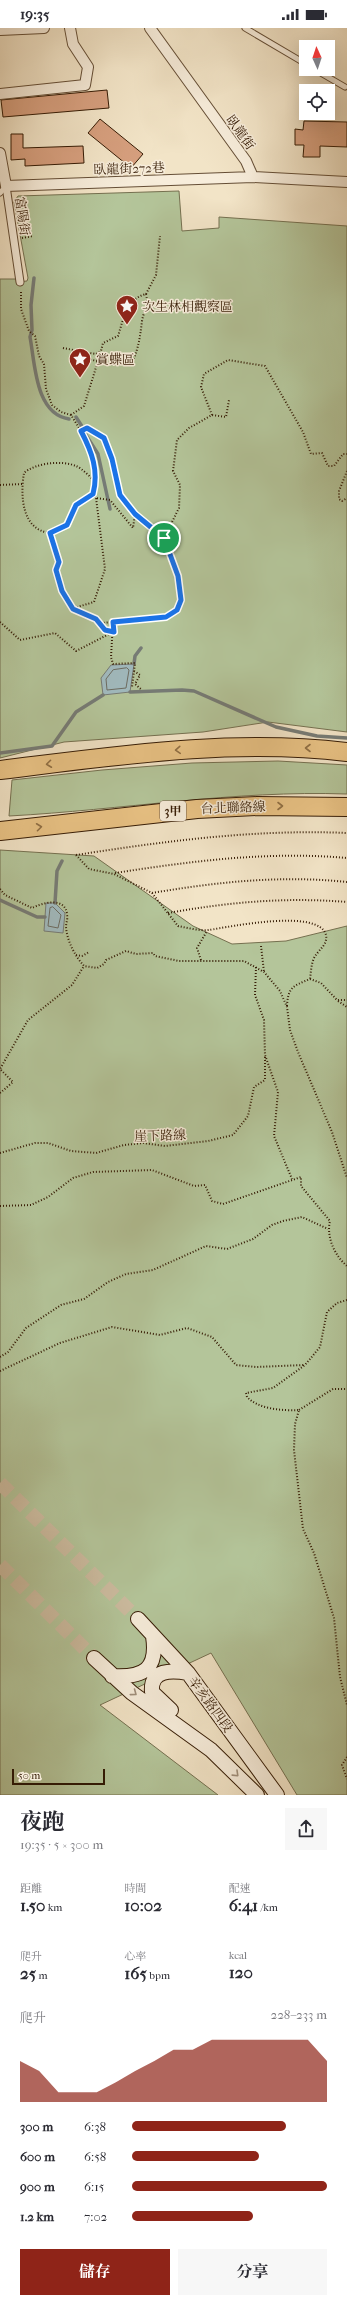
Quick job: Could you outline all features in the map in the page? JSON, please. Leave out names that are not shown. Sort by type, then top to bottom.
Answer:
[{"type":"highway","points":[[0,770],[130,754],[189,749],[318,748],[347,752]]},
{"type":"highway","name":"台北聯絡線","points":[[0,831],[197,809],[257,806],[347,807]]},
{"type":"main road","name":"辛亥路四段","points":[[138,1619],[188,1673],[277,1795]]},
{"type":"main road","points":[[112,1676],[131,1677],[141,1673],[150,1666],[155,1651],[153,1636]]},
{"type":"main road","points":[[94,1658],[112,1676],[211,1750],[257,1795]]},
{"type":"main road","points":[[188,1673],[165,1671],[156,1676],[151,1685],[152,1692],[162,1703],[198,1730],[211,1750]]},
{"type":"street","points":[[0,30],[44,28]]},
{"type":"street","points":[[0,94],[85,85],[88,67],[73,44],[70,28]]},
{"type":"street","name":"臥龍街","points":[[150,28],[246,161],[253,177]]},
{"type":"street","name":"富陽街","points":[[0,153],[3,189],[20,282]]},
{"type":"street","points":[[253,177],[347,182]]},
{"type":"street","name":"臥龍街272巷","points":[[3,189],[253,177]]},
{"type":"lane","points":[[245,28],[299,60]]},
{"type":"lane","points":[[326,76],[345,87]]},
{"type":"path","points":[[89,353],[88,359],[108,363],[133,361],[141,341],[142,319],[148,305],[146,294],[156,274],[160,236]]},
{"type":"path","points":[[20,282],[21,309],[29,330],[35,336],[39,356],[44,364],[46,389],[52,405],[61,412],[71,415],[81,431],[95,464],[96,482],[93,494],[76,505],[67,525],[50,533],[42,532],[33,526],[28,520],[22,484],[24,473],[30,468],[59,464],[76,466],[96,482]]},
{"type":"path","points":[[63,348],[96,354],[101,351],[103,343],[118,336],[127,307],[136,296],[146,294]]},
{"type":"path","points":[[212,415],[201,387],[204,374],[228,360],[265,366],[303,432],[311,454],[322,453],[328,466],[334,466],[343,454],[347,454]]},
{"type":"path","points":[[71,415],[84,406],[98,361]]},
{"type":"path","points":[[164,538],[179,508],[180,486],[173,470],[177,440],[189,428],[212,415],[226,417],[229,400]]},
{"type":"path","points":[[81,431],[87,428],[104,438],[112,459],[120,495],[135,514],[164,538],[178,576],[181,600],[177,610],[166,617],[102,624]]},
{"type":"path","points":[[347,471],[339,491],[339,499],[342,501],[347,498]]},
{"type":"path","points":[[0,485],[22,484]]},
{"type":"path","points":[[73,609],[94,602],[106,569],[96,498],[93,494]]},
{"type":"path","points":[[96,498],[110,500],[133,528],[133,519],[135,514]]},
{"type":"path","points":[[50,533],[59,562],[56,570],[62,591],[73,609],[102,624],[105,630],[114,632]]},
{"type":"path","points":[[0,622],[20,640],[55,633],[76,652],[114,632]]},
{"type":"path","points":[[113,622],[114,632],[111,657],[114,664],[135,663],[132,687]]},
{"type":"path","points":[[134,670],[140,675],[135,684],[142,690]]},
{"type":"path","points":[[310,979],[315,957],[326,943],[326,934],[321,927],[309,922],[264,922],[207,931],[178,926],[152,893],[114,874],[89,869],[76,855],[163,842],[260,832],[347,833]]},
{"type":"path","points":[[114,874],[203,861],[261,856],[317,855],[347,858]]},
{"type":"path","points":[[152,893],[210,884],[262,879],[311,878],[347,882]]},
{"type":"path","points":[[0,889],[5,895],[32,908],[42,903],[53,902],[57,902],[65,908],[68,914],[66,927],[74,954],[84,966],[97,968],[104,964],[106,960],[126,951],[136,954],[153,953],[156,956],[179,961],[244,961],[264,972],[280,991],[287,1007]]},
{"type":"path","points":[[168,913],[216,904],[262,900],[310,899],[347,902]]},
{"type":"path","points":[[201,960],[197,948],[207,931]]},
{"type":"path","points":[[261,946],[264,972]]},
{"type":"path","points":[[74,954],[82,956],[89,952]]},
{"type":"path","points":[[0,1093],[13,1082],[0,1069],[28,1020],[72,985],[84,966]]},
{"type":"path","points":[[256,967],[255,995],[264,1020],[265,1055],[278,1092],[274,1136],[292,1179]]},
{"type":"path","points":[[347,1008],[320,983],[310,979],[294,986],[288,994],[287,1007],[290,1030],[332,1132],[347,1178]]},
{"type":"path","points":[[337,1000],[347,1000]]},
{"type":"path","name":"崖下路線","points":[[0,1153],[35,1143],[48,1143],[71,1151],[96,1153],[124,1145],[143,1144],[165,1146],[208,1141],[233,1135],[248,1116],[254,1087],[265,1080],[265,1055]]},
{"type":"path","points":[[0,1206],[32,1205],[48,1197],[73,1178],[93,1172],[152,1170],[194,1186],[205,1185],[212,1201],[223,1204],[301,1177],[301,1186],[330,1221],[328,1230],[339,1259],[347,1266]]},
{"type":"path","points":[[0,1357],[8,1352],[26,1328],[61,1305],[84,1299],[108,1282],[126,1274],[153,1270],[206,1246],[226,1249],[253,1239],[272,1225],[283,1221],[302,1217],[328,1230]]},
{"type":"path","points":[[347,1300],[338,1303],[327,1312],[320,1347],[306,1365],[273,1388],[246,1393],[247,1397],[256,1404],[280,1409],[299,1410],[333,1389],[347,1389]]},
{"type":"path","points":[[0,1371],[5,1370],[26,1358],[60,1343],[112,1327],[160,1335],[187,1328],[212,1337],[236,1365],[256,1367],[306,1365]]},
{"type":"path","points":[[299,1410],[294,1424],[294,1450],[303,1529],[314,1552],[334,1618],[340,1677],[347,1705]]},
{"type":"path","points":[[347,1757],[342,1765],[347,1779]]},
{"type":"green space","points":[[179,191],[182,231],[219,228],[219,217],[347,226],[347,732],[268,722],[203,732],[64,742],[0,758],[0,279],[16,279],[17,282],[27,281],[28,278],[14,202],[18,196]]},
{"type":"green space","points":[[278,761],[347,765],[347,794],[262,795],[9,816],[12,780],[102,770],[192,763]]},
{"type":"green space","points":[[0,850],[94,856],[193,926],[232,944],[286,941],[347,926],[347,1795],[297,1795],[211,1653],[100,1705],[218,1795],[0,1795]]},
{"type":"water","points":[[134,664],[130,692],[103,695],[101,678],[111,665]]},
{"type":"water","points":[[46,903],[55,903],[65,913],[63,933],[44,931]]},
{"type":"building","points":[[107,90],[109,108],[3,117],[1,100]]},
{"type":"building","points":[[100,119],[143,154],[131,168],[88,133]]},
{"type":"building","points":[[304,121],[347,122],[347,147],[320,146],[320,157],[303,157],[304,145],[295,145],[295,129],[303,130]]},
{"type":"building","points":[[11,134],[23,134],[23,148],[83,146],[84,163],[25,166],[25,159],[11,160]]},
{"type":"waterway","points":[[34,278],[31,305],[32,330],[30,337],[39,386],[43,398],[49,408],[58,415],[69,419]]},
{"type":"waterway","points":[[76,417],[83,428]]},
{"type":"waterway","points":[[84,432],[98,454],[110,509]]},
{"type":"waterway","points":[[134,664],[135,656],[141,648]]},
{"type":"waterway","points":[[130,692],[194,691],[276,727],[317,736],[347,738]]},
{"type":"waterway","points":[[0,753],[52,746],[76,712],[103,695]]},
{"type":"waterway","points":[[55,903],[57,871],[62,861]]},
{"type":"waterway","points":[[0,900],[37,917],[45,917]]},
{"type":"tunnel","points":[[0,1483],[138,1619]]},
{"type":"tunnel","points":[[0,1565],[94,1658]]},
{"type":"place","name":"次生林相觀察區","points":[[127,326]]},
{"type":"place","name":"賞蝶區","points":[[80,378]]},
{"type":"route","points":[[87,428],[104,438],[112,459],[120,495],[135,514],[164,538],[178,576],[181,600],[177,610],[166,617],[131,619],[113,622],[114,632],[105,630],[102,624],[96,619],[73,609],[62,591],[56,570],[59,562],[50,533],[67,525],[76,505],[93,494],[96,482],[95,464],[88,443],[81,431],[87,428]]}]
